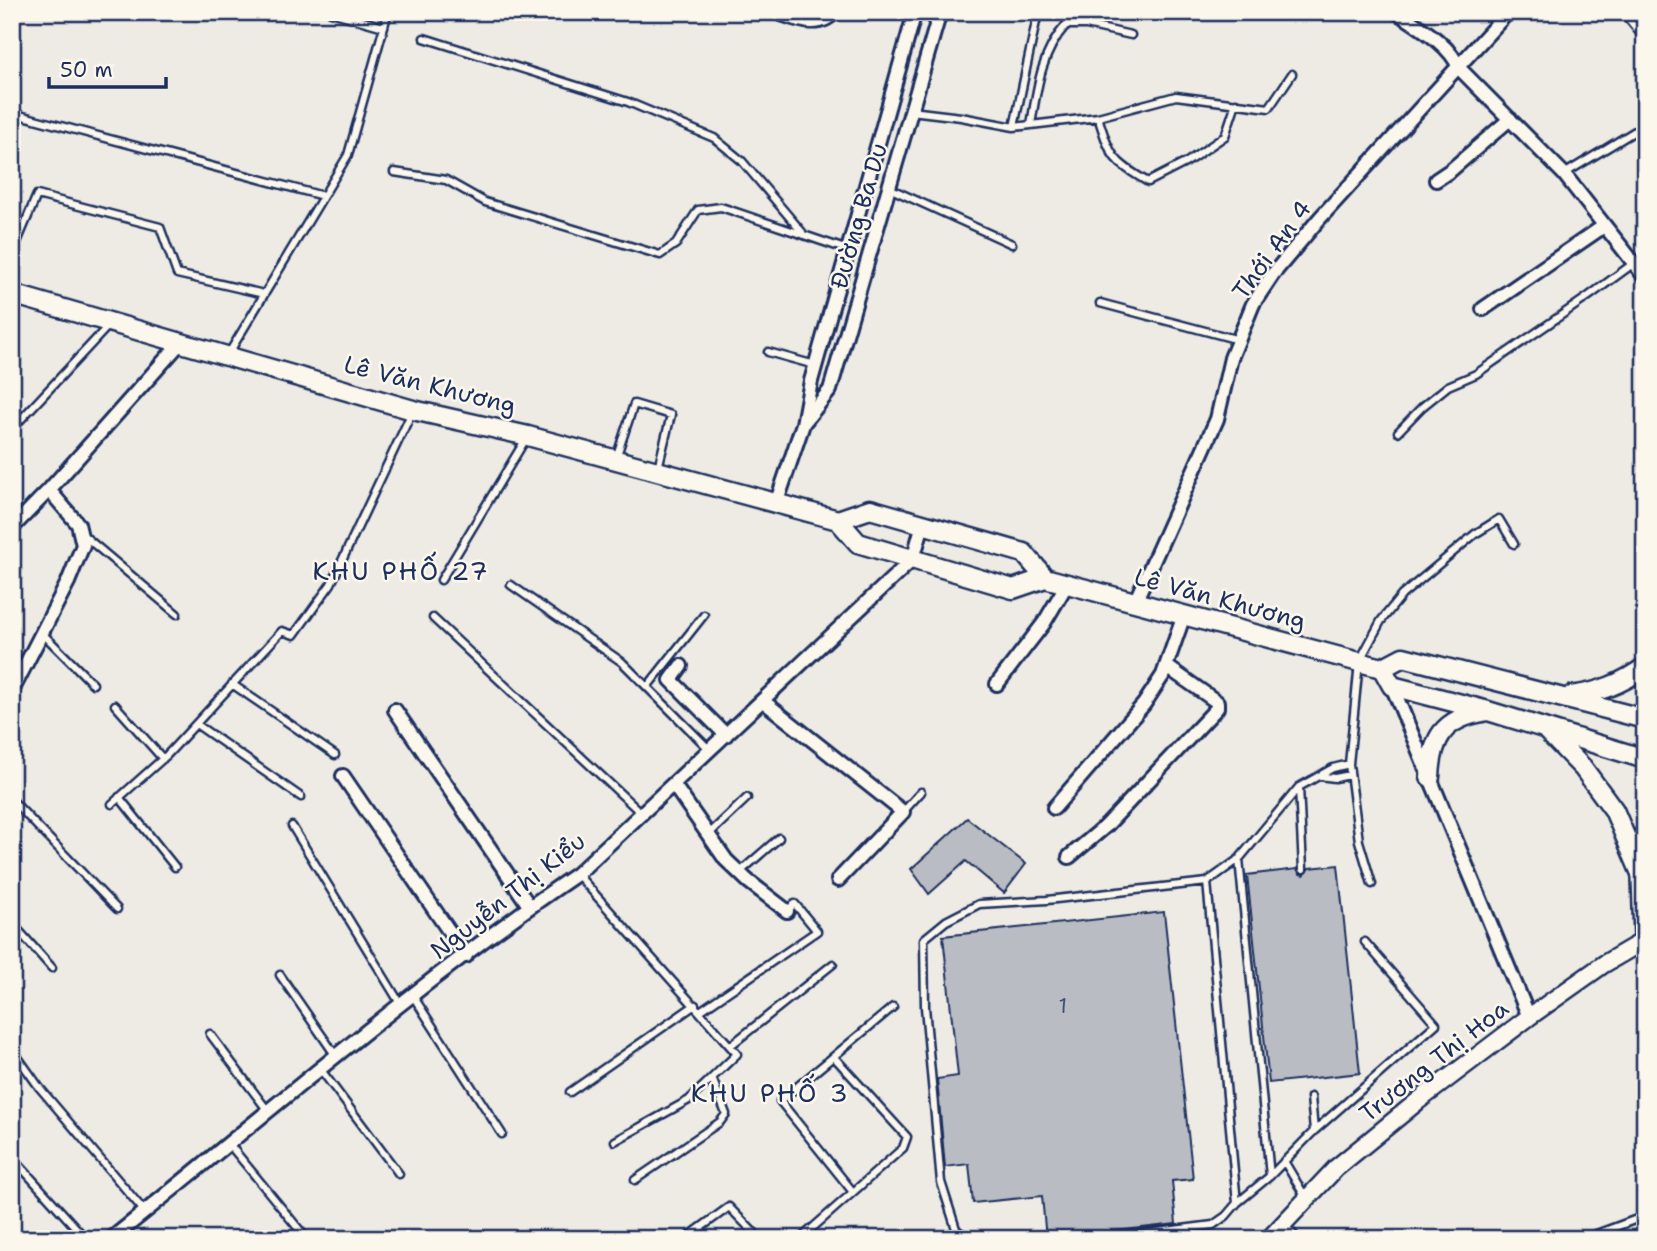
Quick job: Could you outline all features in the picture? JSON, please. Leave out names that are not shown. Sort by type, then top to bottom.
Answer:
[{"type":"highway","points":[[1645,836],[1645,939]]},
{"type":"main road","name":"Lê Văn Khương","points":[[12,294],[413,410],[528,436],[838,520]]},
{"type":"main road","points":[[870,509],[923,524],[1024,553],[1045,578],[1013,589],[858,544],[838,520],[870,509]]},
{"type":"main road","name":"Lê Văn Khương","points":[[1045,578],[1382,668],[1402,657],[1645,719]]},
{"type":"main road","points":[[1561,698],[1597,693],[1626,681],[1645,667]]},
{"type":"main road","points":[[1382,668],[1392,686],[1488,711],[1645,759]]},
{"type":"main road","points":[[1430,777],[1431,753],[1446,728],[1464,716],[1488,711]]},
{"type":"main road","points":[[1545,728],[1583,768],[1614,810],[1643,877]]},
{"type":"street","name":"Đường Ba Du","points":[[776,504],[803,424],[816,365],[915,12]]},
{"type":"street","name":"Đường Ba Du","points":[[803,424],[830,390],[940,12]]},
{"type":"street","points":[[1397,12],[1456,58],[1460,68],[1564,174],[1645,277]]},
{"type":"street","name":"Thới An 4","points":[[1135,602],[1217,419],[1227,385],[1231,358],[1253,304],[1273,274],[1353,181],[1460,68],[1508,12]]},
{"type":"street","points":[[888,110],[911,111]]},
{"type":"street","points":[[1436,180],[1510,119]]},
{"type":"street","points":[[1483,309],[1604,226]]},
{"type":"street","points":[[12,528],[50,490],[181,342]]},
{"type":"street","points":[[12,691],[68,582],[83,545],[78,524],[50,490]]},
{"type":"street","points":[[913,559],[923,524]]},
{"type":"street","name":"Nguyễn Thị Kiểu","points":[[112,1239],[401,1005],[530,906],[577,874],[913,559]]},
{"type":"street","points":[[997,684],[1044,623],[1067,584]]},
{"type":"street","points":[[1054,808],[1144,704],[1163,676],[1184,615]]},
{"type":"street","points":[[681,666],[671,680],[726,735]]},
{"type":"street","points":[[1069,857],[1107,825],[1217,708],[1217,702],[1166,666]]},
{"type":"street","points":[[1392,686],[1529,1017]]},
{"type":"street","points":[[763,701],[903,812],[838,880]]},
{"type":"street","points":[[395,710],[530,906]]},
{"type":"street","points":[[343,776],[466,956]]},
{"type":"street","points":[[674,783],[708,835],[739,873],[787,911]]},
{"type":"street","name":"Trương Thị Hoa","points":[[1269,1239],[1336,1168],[1391,1122],[1529,1017],[1604,964],[1645,939]]},
{"type":"lane","points":[[331,12],[384,27]]},
{"type":"lane","points":[[228,355],[348,155],[388,12]]},
{"type":"lane","points":[[765,12],[815,27],[830,23],[839,12]]},
{"type":"lane","points":[[1014,127],[1038,12]]},
{"type":"lane","points":[[1623,12],[1645,39]]},
{"type":"lane","points":[[1031,125],[1038,78],[1053,39],[1066,25],[1086,25],[1131,35]]},
{"type":"lane","points":[[424,38],[628,102],[714,138],[742,161],[803,233]]},
{"type":"lane","points":[[911,111],[1014,127],[1098,117],[1176,96],[1269,108],[1292,74]]},
{"type":"lane","points":[[1098,117],[1108,149],[1120,165],[1148,182],[1187,162],[1225,136],[1236,103]]},
{"type":"lane","points":[[12,113],[323,197]]},
{"type":"lane","points":[[1564,174],[1645,125]]},
{"type":"lane","points":[[394,172],[446,180],[485,202],[660,255],[676,244],[698,211],[721,207],[848,250]]},
{"type":"lane","points":[[889,188],[1012,244]]},
{"type":"lane","points":[[12,254],[37,195],[160,227],[177,274],[264,294]]},
{"type":"lane","points":[[1398,432],[1422,407],[1448,386],[1476,374],[1645,255]]},
{"type":"lane","points":[[1100,303],[1239,340]]},
{"type":"lane","points":[[12,429],[112,322]]},
{"type":"lane","points":[[768,352],[816,365]]},
{"type":"lane","points":[[615,460],[634,404],[671,415],[658,472]]},
{"type":"lane","points":[[112,804],[163,759],[282,631],[294,635],[331,584],[413,410]]},
{"type":"lane","points":[[441,580],[528,436]]},
{"type":"lane","points":[[1372,884],[1359,841],[1349,764],[1359,662],[1381,621],[1402,595],[1475,534],[1499,519],[1514,544]]},
{"type":"lane","points":[[80,533],[177,614]]},
{"type":"lane","points":[[511,584],[622,662],[710,750]]},
{"type":"lane","points":[[647,687],[704,615]]},
{"type":"lane","points":[[433,618],[641,813]]},
{"type":"lane","points":[[41,632],[93,684]]},
{"type":"lane","points":[[232,684],[335,755]]},
{"type":"lane","points":[[116,705],[163,759]]},
{"type":"lane","points":[[196,724],[301,797]]},
{"type":"lane","points":[[969,1239],[956,1230],[941,1182],[925,1007],[924,939],[946,920],[979,904],[1047,900],[1207,882],[1239,859],[1298,787],[1333,768],[1349,764]]},
{"type":"lane","points":[[1320,776],[1335,778],[1350,775]]},
{"type":"lane","points":[[1298,787],[1303,869]]},
{"type":"lane","points":[[903,812],[921,792]]},
{"type":"lane","points":[[119,797],[175,867]]},
{"type":"lane","points":[[708,835],[747,798]]},
{"type":"lane","points":[[12,800],[117,909]]},
{"type":"lane","points":[[292,826],[401,1005]]},
{"type":"lane","points":[[739,873],[779,838]]},
{"type":"lane","points":[[1239,859],[1269,1176]]},
{"type":"lane","points":[[577,874],[737,1054],[689,1100],[615,1141]]},
{"type":"lane","points":[[1207,882],[1237,1202]]},
{"type":"lane","points":[[701,1011],[817,931],[795,904],[787,911]]},
{"type":"lane","points":[[12,923],[52,968]]},
{"type":"lane","points":[[1104,1239],[1213,1225],[1269,1176],[1314,1130],[1437,1024],[1365,942]]},
{"type":"lane","points":[[730,1046],[833,964]]},
{"type":"lane","points":[[280,975],[337,1057]]},
{"type":"lane","points":[[413,996],[502,1134]]},
{"type":"lane","points":[[570,1092],[695,1005]]},
{"type":"lane","points":[[853,1192],[780,1101],[893,1007]]},
{"type":"lane","points":[[210,1034],[269,1112]]},
{"type":"lane","points":[[12,1049],[39,1087],[145,1212]]},
{"type":"lane","points":[[800,1239],[903,1148],[907,1137],[834,1057]]},
{"type":"lane","points":[[321,1070],[399,1174]]},
{"type":"lane","points":[[635,1180],[720,1122],[726,1114],[712,1078]]},
{"type":"lane","points":[[1311,1097],[1314,1130]]},
{"type":"lane","points":[[229,1144],[307,1239]]},
{"type":"lane","points":[[12,1157],[86,1239]]},
{"type":"lane","points":[[1284,1161],[1306,1198]]},
{"type":"lane","points":[[685,1239],[729,1207],[760,1239]]},
{"type":"lane","points":[[1583,1239],[1645,1216]]},
{"type":"lane","points":[[1283,1224],[1298,1239]]},
{"type":"lane","points":[[745,1239],[754,1231]]},
{"type":"building","points":[[967,818],[1026,864],[1004,893],[966,861],[929,894],[911,869]]},
{"type":"building","points":[[1338,865],[1360,1073],[1269,1083],[1247,875],[1297,869],[1304,875],[1309,868]]},
{"type":"building","points":[[1164,912],[1193,1179],[1172,1181],[1176,1224],[1046,1239],[1042,1196],[973,1203],[969,1164],[945,1167],[937,1079],[958,1076],[943,936]]},
{"type":"district","name":"KHU PHỐ 27","points":[[401,571]]},
{"type":"district","name":"KHU PHỐ 3","points":[[770,1093]]}]
